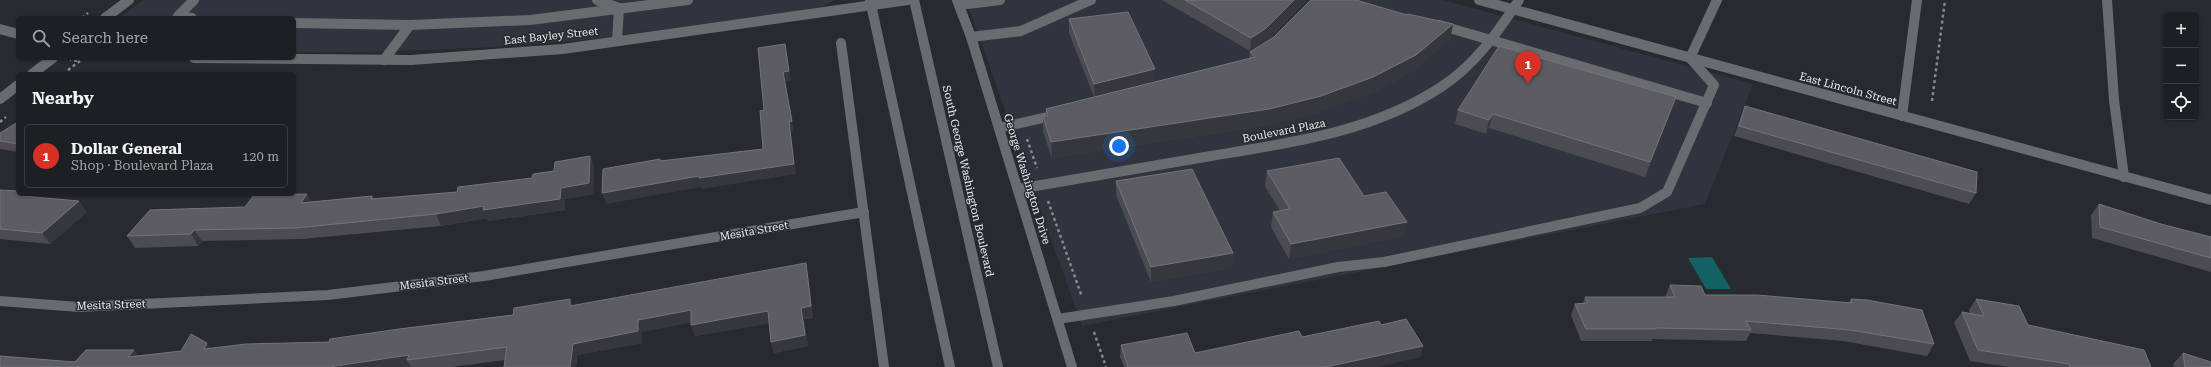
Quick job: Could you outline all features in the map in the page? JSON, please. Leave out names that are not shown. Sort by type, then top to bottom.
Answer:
[{"type":"street","points":[[108,16],[129,0]]},
{"type":"street","points":[[178,16],[194,0]]},
{"type":"street","points":[[597,0],[619,8]]},
{"type":"street","points":[[296,23],[410,25],[530,20],[688,0]]},
{"type":"street","name":"East Bayley Street","points":[[296,59],[411,60],[563,49],[871,3],[908,0]]},
{"type":"street","name":"South George Washington Boulevard","points":[[914,0],[998,367]]},
{"type":"street","points":[[958,3],[1000,0]]},
{"type":"street","points":[[971,37],[1021,31],[1091,0]]},
{"type":"street","name":"East Lincoln Street","points":[[1479,0],[2211,200]]},
{"type":"street","name":"Boulevard Plaza","points":[[1018,189],[1308,140],[1344,131],[1416,102],[1442,86],[1460,71],[1490,39],[1519,0]]},
{"type":"street","points":[[1058,319],[1174,301],[1338,268],[1384,262],[1640,208],[1667,192],[1714,85],[1690,58],[1717,0]]},
{"type":"street","points":[[1902,116],[1917,0]]},
{"type":"street","points":[[2107,0],[2114,100],[2124,177]]},
{"type":"street","points":[[871,3],[950,367]]},
{"type":"street","name":"George Washington Drive","points":[[958,3],[971,37],[1072,367]]},
{"type":"street","points":[[617,41],[619,8]]},
{"type":"street","points":[[1431,22],[1707,103]]},
{"type":"street","points":[[384,60],[410,25]]},
{"type":"street","points":[[0,29],[16,33]]},
{"type":"street","points":[[841,43],[884,367]]},
{"type":"street","points":[[35,72],[50,60]]},
{"type":"street","points":[[0,99],[16,87]]},
{"type":"street","points":[[999,128],[1067,112]]},
{"type":"street","name":"Mesita Street","points":[[0,301],[79,307],[328,295],[484,276],[864,212]]},
{"type":"path","points":[[1932,101],[1945,0]]},
{"type":"path","points":[[1021,123],[1106,367]]},
{"type":"shaded area","points":[[143,0],[835,0],[824,6],[808,10],[583,40],[476,48],[364,52],[296,52],[296,16],[122,16]]},
{"type":"shaded area","points":[[966,0],[1443,0],[1753,84],[1705,204],[1082,326]]},
{"type":"water","points":[[1712,257],[1731,289],[1706,289],[1688,258]]},
{"type":"building","points":[[1185,0],[1294,0],[1265,29],[1251,38]]},
{"type":"building","points":[[1311,0],[1356,0],[1407,15],[1453,24],[1416,55],[1373,77],[1321,96],[1269,109],[1051,142],[1043,116],[1048,116],[1046,109],[1255,57],[1250,52],[1274,37]]},
{"type":"building","points":[[1128,12],[1155,69],[1094,84],[1069,19]]},
{"type":"building","points":[[785,44],[789,71],[783,72],[792,121],[789,122],[794,164],[699,178],[699,176],[602,193],[603,169],[660,159],[660,161],[763,149],[760,111],[764,110],[758,48]]},
{"type":"building","points":[[1499,46],[1676,97],[1650,162],[1493,114],[1489,120],[1458,110]]},
{"type":"building","points":[[1745,106],[1977,172],[1976,193],[1739,126]]},
{"type":"building","points":[[16,123],[16,144],[0,141],[0,133]]},
{"type":"building","points":[[590,156],[589,183],[561,188],[560,199],[483,210],[484,206],[436,214],[295,228],[194,230],[191,234],[127,236],[150,210],[245,207],[253,196],[296,196],[296,194],[307,194],[301,203],[372,196],[371,199],[457,192],[458,187],[532,178],[533,174],[554,171],[555,162]]},
{"type":"building","points":[[1339,158],[1364,196],[1386,192],[1407,222],[1291,244],[1273,212],[1290,209],[1267,171]]},
{"type":"building","points":[[1192,169],[1233,253],[1151,267],[1116,181]]},
{"type":"building","points":[[0,190],[16,191],[16,196],[79,201],[42,233],[0,229]]},
{"type":"building","points":[[2099,204],[2161,224],[2211,237],[2211,258],[2100,227]]},
{"type":"building","points":[[806,263],[811,306],[801,308],[805,335],[771,342],[768,311],[691,325],[691,310],[638,320],[638,331],[573,344],[570,367],[504,367],[507,347],[407,360],[409,355],[329,367],[0,367],[0,356],[75,362],[86,350],[134,350],[128,357],[181,351],[191,334],[207,343],[204,349],[246,344],[329,342],[330,339],[513,315],[514,308],[570,299],[570,306]]},
{"type":"building","points":[[1670,285],[1701,286],[1705,295],[1757,295],[1852,303],[1851,299],[1867,300],[1922,310],[1934,344],[1850,330],[1746,321],[1751,330],[1656,328],[1586,329],[1575,304],[1588,303],[1585,297],[1675,297]]},
{"type":"building","points":[[1976,299],[2019,306],[2028,325],[2144,350],[2151,367],[2070,367],[2069,364],[1978,350],[1962,312],[1984,316]]},
{"type":"building","points":[[1406,319],[1423,346],[1326,367],[1128,367],[1121,345],[1187,333],[1195,353],[1299,331],[1302,337],[1379,321],[1381,325]]},
{"type":"building","points":[[2183,353],[2211,362],[2211,367],[2185,367]]},
{"type":"place","name":"Dollar General","points":[[1528,84]]}]
